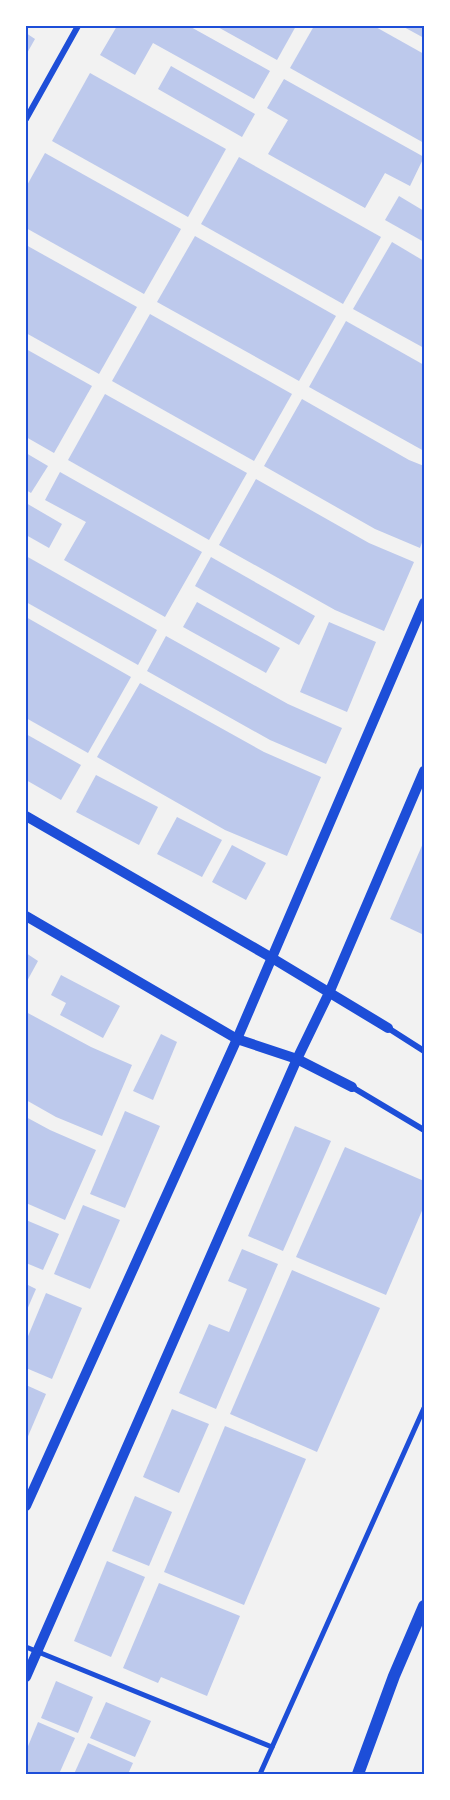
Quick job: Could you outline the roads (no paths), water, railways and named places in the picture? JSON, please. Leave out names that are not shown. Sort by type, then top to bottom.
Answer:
[{"type":"main road","points":[[358,1774],[394,1676],[424,1606]]},
{"type":"street","points":[[26,119],[78,26]]},
{"type":"street","points":[[26,1506],[237,1039],[424,603]]},
{"type":"street","points":[[26,1677],[297,1059],[329,993],[424,771]]},
{"type":"street","points":[[26,816],[272,958],[424,1051]]},
{"type":"street","points":[[26,916],[237,1039],[297,1059],[352,1087],[424,1130]]},
{"type":"street","points":[[260,1774],[424,1408]]},
{"type":"street","points":[[26,1647],[272,1747]]}]
